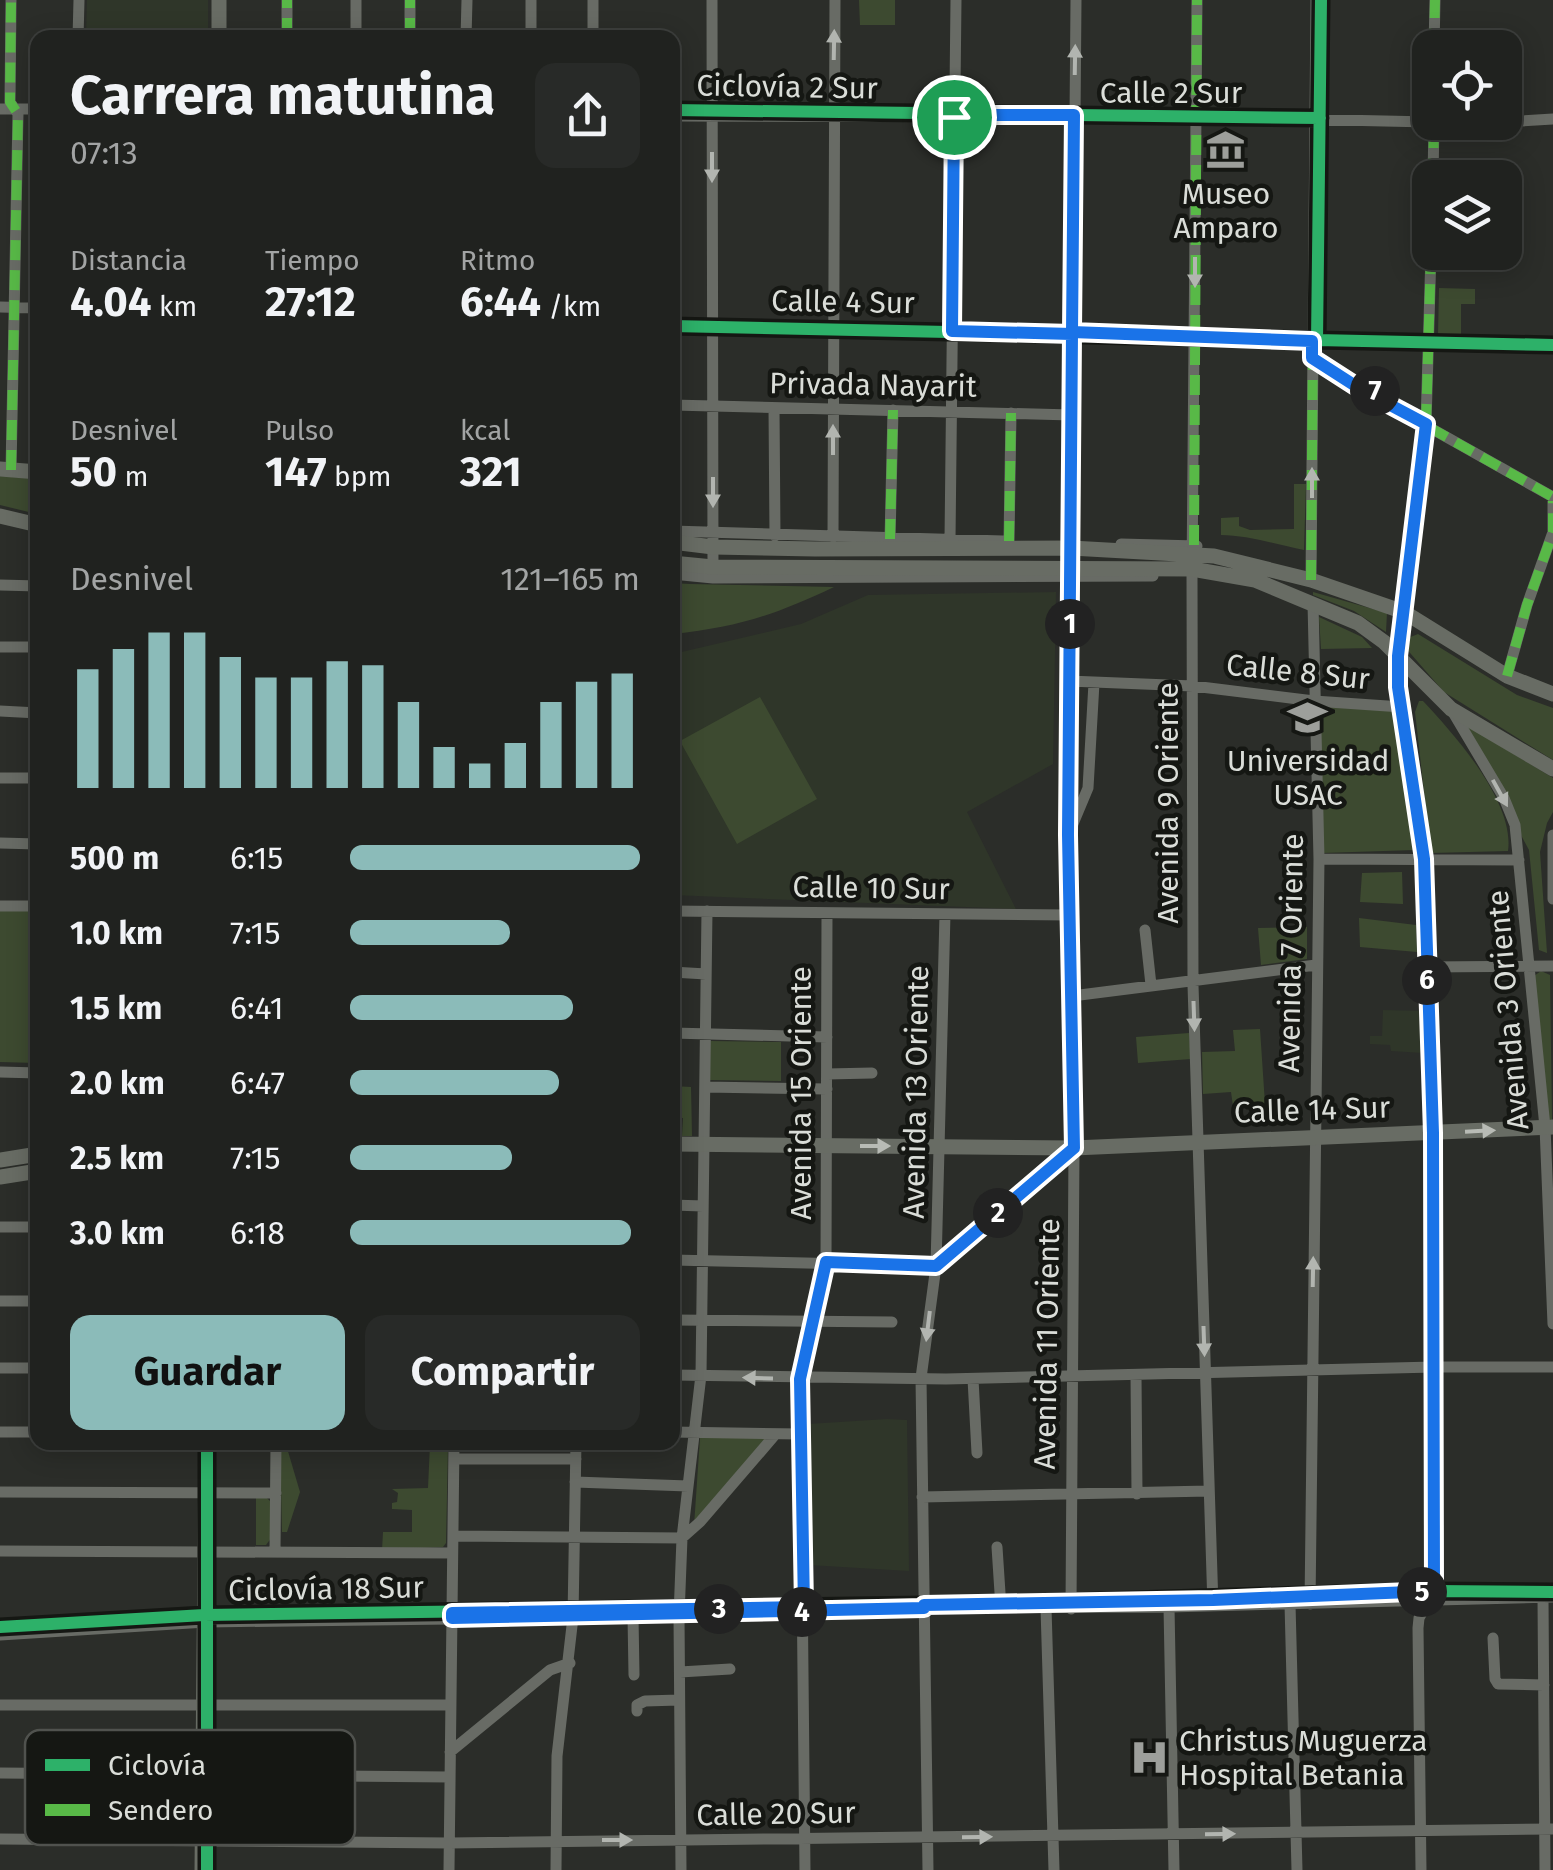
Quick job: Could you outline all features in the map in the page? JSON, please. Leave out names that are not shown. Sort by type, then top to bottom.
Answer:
[{"type":"main road","points":[[218,30],[219,0]]},
{"type":"main road","points":[[5,469],[30,471]]},
{"type":"main road","points":[[0,516],[30,523]]},
{"type":"main road","points":[[814,549],[833,538]]},
{"type":"main road","points":[[680,542],[814,549],[1071,545],[1312,580],[1404,612],[1507,676],[1553,694]]},
{"type":"main road","points":[[680,565],[713,572],[1070,573],[1193,561],[1314,603],[1372,632],[1450,709],[1553,769]]},
{"type":"main road","name":"Calle 14 Sur","points":[[680,1144],[1074,1148],[1549,1127]]},
{"type":"main road","points":[[0,1160],[30,1155]]},
{"type":"main road","points":[[0,1176],[30,1172]]},
{"type":"main road","points":[[203,1730],[206,1450]]},
{"type":"street","points":[[5,469],[15,307],[16,109],[10,102],[11,0]]},
{"type":"street","points":[[78,30],[79,0]]},
{"type":"street","points":[[287,0],[287,30]]},
{"type":"street","points":[[356,0],[356,30]]},
{"type":"street","points":[[410,0],[410,30]]},
{"type":"street","points":[[466,30],[467,0]]},
{"type":"street","points":[[531,0],[531,30]]},
{"type":"street","points":[[593,0],[593,30]]},
{"type":"street","points":[[680,574],[713,572],[712,0]]},
{"type":"street","points":[[833,538],[834,0]]},
{"type":"street","points":[[950,540],[956,0]]},
{"type":"street","name":"Avenida 11 Oriente","points":[[1071,1608],[1074,1148],[1068,835],[1076,0]]},
{"type":"street","name":"Avenida 9 Oriente","points":[[1196,0],[1194,978],[1214,1606]]},
{"type":"street","points":[[1312,580],[1316,0]]},
{"type":"street","points":[[1434,0],[1434,30]]},
{"type":"street","points":[[0,109],[30,109]]},
{"type":"street","name":"Calle 2 Sur","points":[[680,116],[1412,122]]},
{"type":"street","points":[[1522,121],[1553,119]]},
{"type":"street","points":[[1421,1870],[1418,1628],[1419,1618],[1434,1591],[1433,1133],[1424,859],[1398,656],[1426,424],[1432,270]]},
{"type":"street","points":[[0,307],[30,308]]},
{"type":"street","name":"Calle 4 Sur","points":[[680,323],[1553,343]]},
{"type":"street","points":[[1312,358],[1553,498]]},
{"type":"street","name":"Privada Nayarit","points":[[680,405],[1072,415]]},
{"type":"street","points":[[774,408],[775,536]]},
{"type":"street","points":[[890,538],[893,410]]},
{"type":"street","points":[[1010,541],[1011,413]]},
{"type":"street","points":[[1507,676],[1553,532],[1553,484]]},
{"type":"street","points":[[680,533],[713,541],[775,536],[1071,545]]},
{"type":"street","points":[[0,585],[30,586]]},
{"type":"street","name":"Avenida 7 Oriente","points":[[1310,1604],[1318,859],[1314,603]]},
{"type":"street","points":[[0,647],[30,648]]},
{"type":"street","name":"Calle 8 Sur","points":[[1069,681],[1193,686],[1314,701],[1402,706]]},
{"type":"street","points":[[1068,835],[1088,788],[1094,683]]},
{"type":"street","name":"Avenida 3 Oriente","points":[[1450,709],[1504,798],[1515,825],[1549,1127],[1553,1324]]},
{"type":"street","points":[[0,712],[30,713]]},
{"type":"street","points":[[0,778],[30,778]]},
{"type":"street","name":"Avenida 3 Oriente","points":[[1553,835],[1553,899]]},
{"type":"street","points":[[0,843],[30,844]]},
{"type":"street","points":[[1318,859],[1519,860]]},
{"type":"street","points":[[0,906],[30,906]]},
{"type":"street","name":"Calle 10 Sur","points":[[680,911],[1070,915]]},
{"type":"street","points":[[681,1870],[679,1616],[682,1538],[701,1376],[707,911]]},
{"type":"street","name":"Avenida 15 Oriente","points":[[805,1870],[800,1379],[826,1262],[827,912]]},
{"type":"street","name":"Avenida 13 Oriente","points":[[928,1870],[922,1378],[936,1266],[945,914]]},
{"type":"street","points":[[1145,930],[1151,984]]},
{"type":"street","points":[[1072,996],[1316,965]]},
{"type":"street","points":[[1426,967],[1553,966]]},
{"type":"street","points":[[680,972],[706,974]]},
{"type":"street","points":[[680,1033],[827,1037]]},
{"type":"street","points":[[0,1072],[30,1073]]},
{"type":"street","points":[[827,1074],[872,1073]]},
{"type":"street","points":[[705,1087],[827,1089]]},
{"type":"street","points":[[680,1260],[936,1266],[1074,1148]]},
{"type":"street","points":[[680,1206],[702,1206]]},
{"type":"street","points":[[0,1227],[30,1228]]},
{"type":"street","points":[[0,1301],[30,1301]]},
{"type":"street","points":[[680,1320],[892,1322]]},
{"type":"street","points":[[680,1375],[1073,1378],[1553,1367]]},
{"type":"street","points":[[0,1368],[30,1368]]},
{"type":"street","points":[[1136,1376],[1137,1494]]},
{"type":"street","points":[[974,1378],[976,1453]]},
{"type":"street","points":[[0,1432],[30,1432]]},
{"type":"street","points":[[680,1432],[801,1434]]},
{"type":"street","points":[[452,1536],[682,1538],[774,1436]]},
{"type":"street","points":[[274,1552],[276,1450]]},
{"type":"street","points":[[449,1870],[454,1450]]},
{"type":"street","points":[[556,1870],[557,1756],[573,1617],[576,1450]]},
{"type":"street","points":[[454,1459],[576,1459]]},
{"type":"street","points":[[576,1482],[688,1486]]},
{"type":"street","points":[[0,1492],[276,1493]]},
{"type":"street","points":[[922,1497],[1209,1492]]},
{"type":"street","points":[[997,1547],[1001,1608]]},
{"type":"street","points":[[0,1551],[452,1554]]},
{"type":"street","points":[[0,1635],[204,1622],[1548,1598],[1549,1829],[1544,1870]]},
{"type":"street","points":[[1290,1604],[1297,1870]]},
{"type":"street","points":[[1170,1607],[1174,1870]]},
{"type":"street","points":[[1046,1608],[1054,1870]]},
{"type":"street","points":[[634,1616],[634,1675]]},
{"type":"street","points":[[1493,1638],[1498,1684],[1547,1679]]},
{"type":"street","points":[[450,1752],[550,1670],[570,1663]]},
{"type":"street","points":[[680,1672],[730,1669]]},
{"type":"street","points":[[638,1711],[637,1705],[644,1701],[680,1700]]},
{"type":"street","points":[[0,1705],[451,1705]]},
{"type":"street","points":[[0,1773],[25,1773]]},
{"type":"street","points":[[355,1776],[450,1777]]},
{"type":"street","name":"Calle 20 Sur","points":[[355,1843],[1549,1829]]},
{"type":"street","name":"Calle 20 Sur","points":[[0,1839],[25,1839]]},
{"type":"shaded area","points":[[87,0],[208,0],[208,30],[86,30]]},
{"type":"shaded area","points":[[1056,592],[1053,764],[967,812],[1016,909],[680,895],[680,652],[801,624],[868,595]]},
{"type":"shaded area","points":[[1383,1010],[1425,1011],[1423,1053],[1391,1051],[1390,1045],[1370,1044],[1370,1036],[1382,1036]]},
{"type":"shaded area","points":[[907,1420],[909,1571],[809,1565],[808,1424]]},
{"type":"green space","points":[[859,0],[895,0],[895,25],[860,25]]},
{"type":"green space","points":[[1439,288],[1475,289],[1475,304],[1461,304],[1461,335],[1438,335]]},
{"type":"green space","points":[[0,476],[30,478],[30,512],[0,505]]},
{"type":"green space","points":[[1294,484],[1306,484],[1304,550],[1221,535],[1221,518],[1239,517],[1239,526],[1250,530],[1294,529]]},
{"type":"green space","points":[[680,583],[834,587],[756,618],[680,633]]},
{"type":"green space","points":[[1313,592],[1387,613],[1386,632],[1354,611]]},
{"type":"green space","points":[[1319,617],[1362,637],[1372,648],[1321,649]]},
{"type":"green space","points":[[1418,634],[1517,695],[1553,708],[1553,760],[1444,692],[1404,646],[1408,638]]},
{"type":"green space","points":[[760,697],[817,799],[737,844],[680,741]]},
{"type":"green space","points":[[1419,701],[1450,731],[1480,770],[1502,812],[1508,851],[1431,853],[1415,712]]},
{"type":"green space","points":[[1318,706],[1400,711],[1415,850],[1322,853]]},
{"type":"green space","points":[[1460,721],[1553,778],[1553,812],[1540,852],[1547,953],[1539,950],[1529,850]]},
{"type":"green space","points":[[1402,872],[1403,904],[1360,902],[1362,873]]},
{"type":"green space","points":[[0,910],[30,911],[30,1063],[0,1062]]},
{"type":"green space","points":[[1359,918],[1416,925],[1417,952],[1360,947]]},
{"type":"green space","points":[[1307,927],[1307,959],[1261,965],[1258,928]]},
{"type":"green space","points":[[1541,971],[1550,975],[1552,1120],[1548,1119],[1534,976]]},
{"type":"green space","points":[[1260,1029],[1265,1104],[1233,1106],[1231,1092],[1203,1094],[1202,1052],[1235,1051],[1233,1030]]},
{"type":"green space","points":[[1189,1033],[1191,1059],[1138,1063],[1136,1037]]},
{"type":"green space","points":[[710,1041],[781,1042],[781,1081],[710,1080]]},
{"type":"green space","points":[[680,1086],[691,1087],[692,1136],[682,1136]]},
{"type":"green space","points":[[700,1438],[767,1438],[694,1526]]},
{"type":"green space","points":[[280,1450],[288,1450],[300,1492],[287,1532],[282,1532]]},
{"type":"green space","points":[[430,1450],[448,1450],[446,1543],[443,1547],[382,1550],[383,1532],[412,1532],[412,1510],[392,1509],[398,1493],[392,1489],[428,1488]]},
{"type":"green space","points":[[256,1497],[266,1497],[271,1502],[272,1537],[266,1545],[256,1545]]},
{"type":"marked path","points":[[11,0],[10,102],[18,114],[11,470]]},
{"type":"marked path","points":[[287,0],[287,30]]},
{"type":"marked path","points":[[410,0],[410,30]]},
{"type":"marked path","points":[[1194,545],[1197,0]]},
{"type":"marked path","points":[[1434,30],[1435,0]]},
{"type":"marked path","points":[[1433,160],[1434,140]]},
{"type":"marked path","points":[[1426,424],[1430,270]]},
{"type":"marked path","points":[[1311,580],[1313,335]]},
{"type":"marked path","points":[[1312,358],[1369,393]]},
{"type":"marked path","points":[[1377,398],[1553,497]]},
{"type":"marked path","points":[[890,539],[893,410]]},
{"type":"marked path","points":[[1009,541],[1011,413]]},
{"type":"marked path","points":[[1507,676],[1553,532],[1553,501]]},
{"type":"cycle path","points":[[1317,341],[1321,0]]},
{"type":"cycle path","name":"Ciclovía 2 Sur","points":[[680,110],[1320,118]]},
{"type":"cycle path","points":[[680,326],[1553,345]]},
{"type":"cycle path","points":[[207,1450],[207,1730]]},
{"type":"cycle path","name":"Ciclovía 18 Sur","points":[[0,1627],[204,1615],[1000,1604],[1434,1591],[1553,1592]]},
{"type":"cycle path","points":[[207,1845],[207,1870]]},
{"type":"place","name":"Museo Amparo","points":[[1226,150]]},
{"type":"place","name":"Universidad USAC","points":[[1308,717]]},
{"type":"place","name":"Christus Muguerza Hospital Betania","points":[[1149,1758]]},
{"type":"route","points":[[1074,115],[1072,332],[1312,341],[1312,358],[1368,394],[1376,392],[1377,398],[1426,424],[1398,656],[1398,687],[1424,859],[1433,1133],[1434,1591],[679,1616],[452,1618],[452,1613],[804,1607],[800,1379],[826,1262],[936,1266],[1074,1148],[1068,835],[1072,334],[952,331],[954,117],[1074,115]]}]
